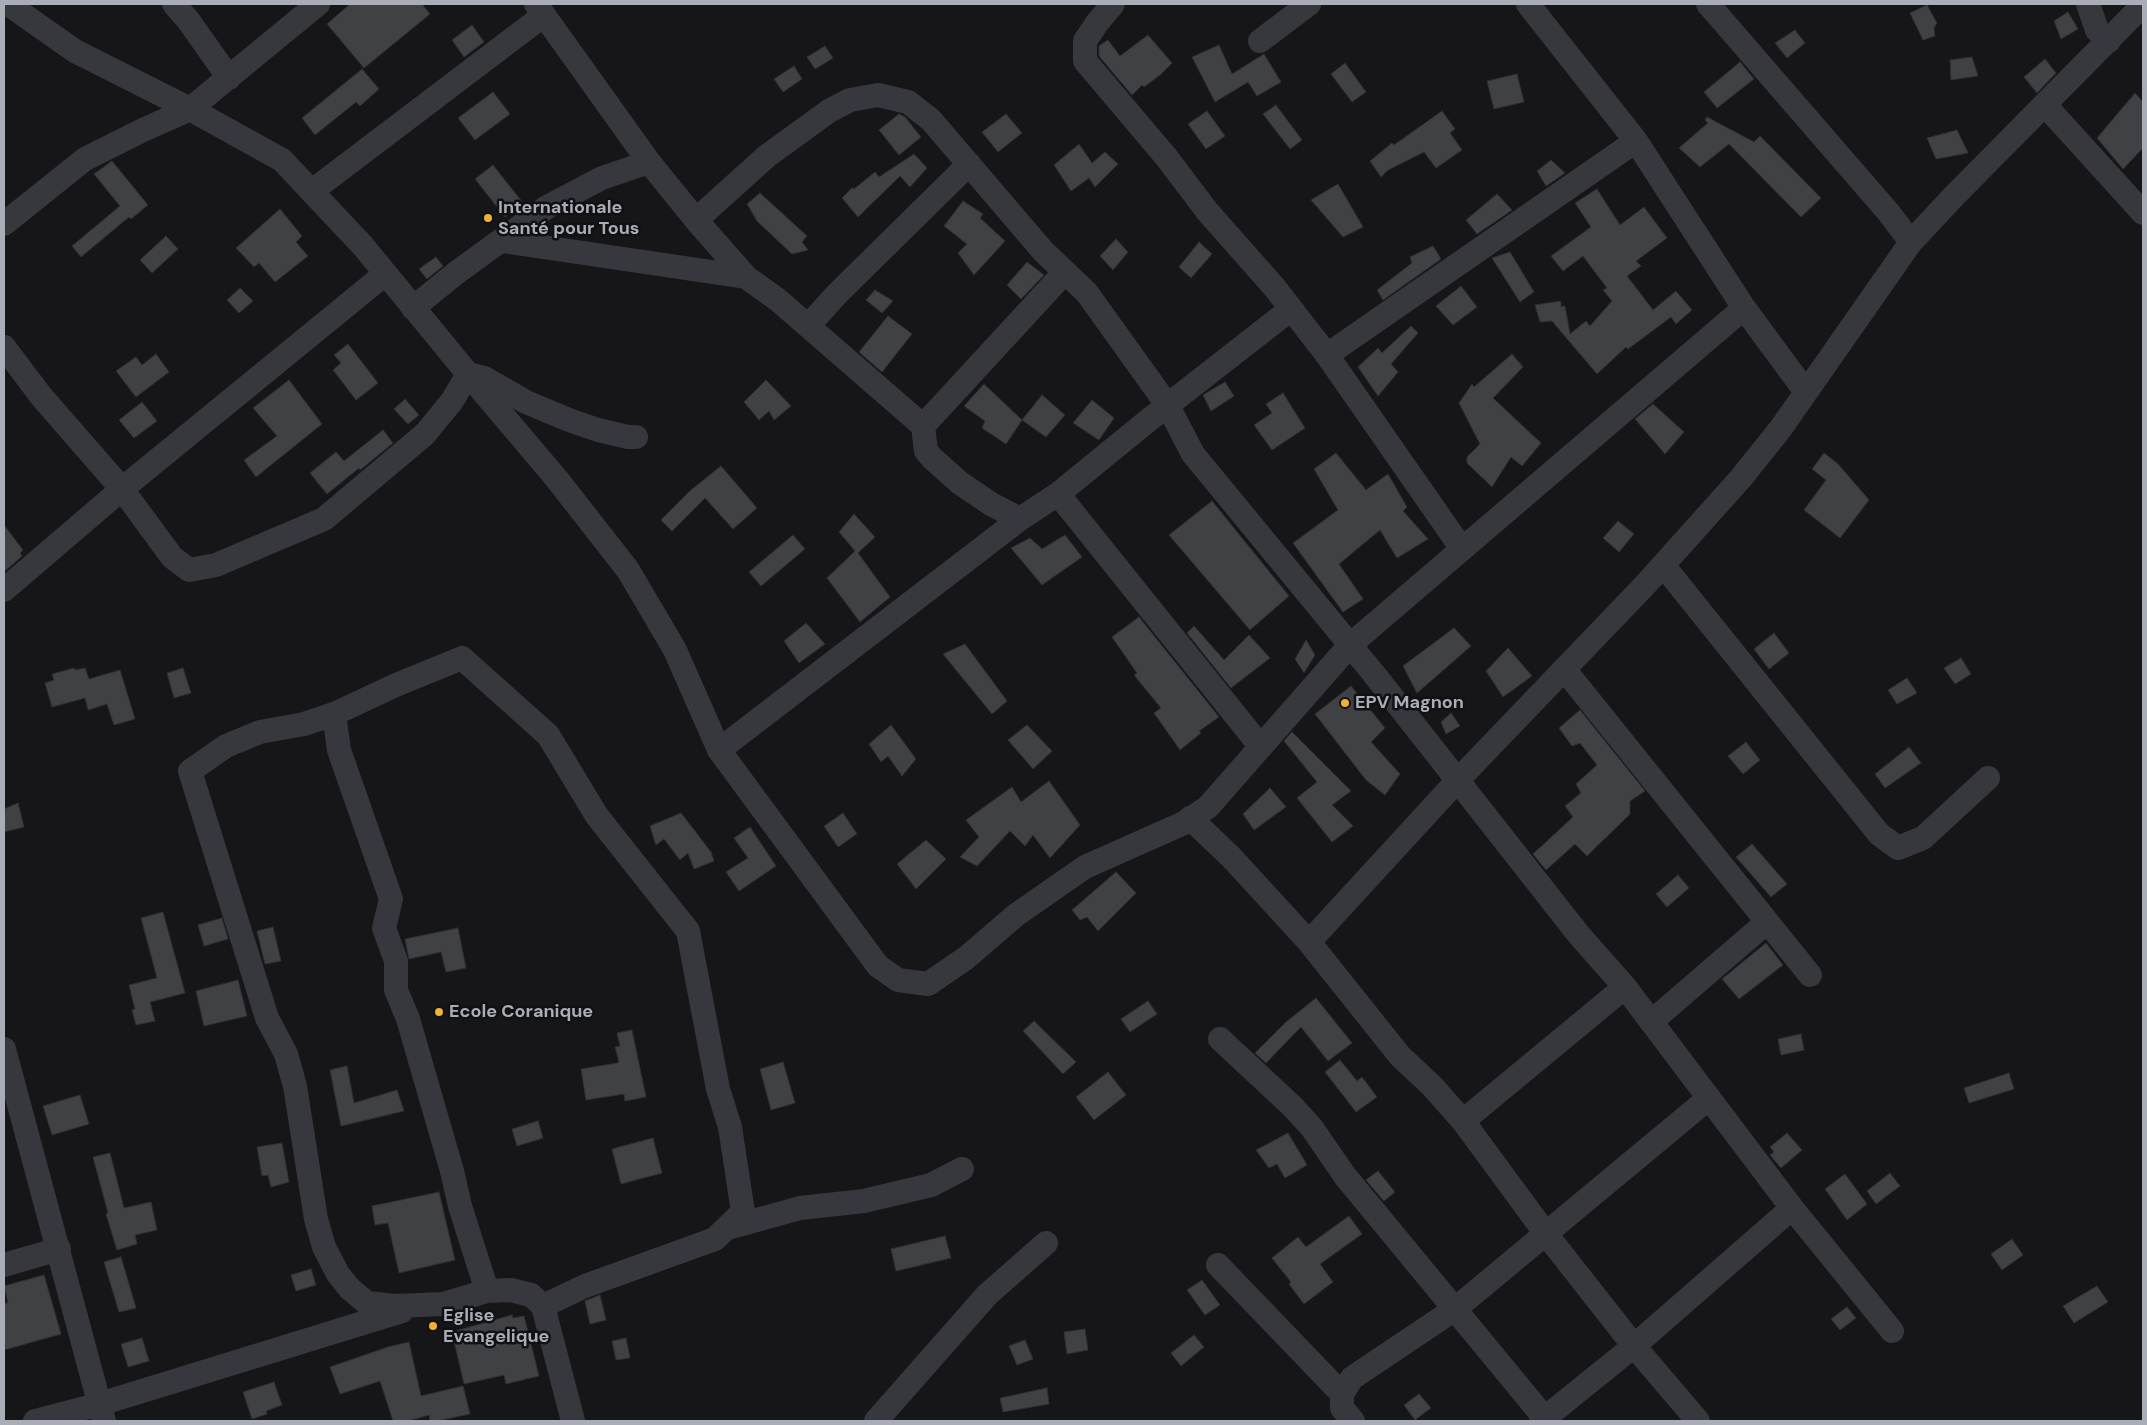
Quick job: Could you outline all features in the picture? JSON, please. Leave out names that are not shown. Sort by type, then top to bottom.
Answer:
[{"type":"street","points":[[8,4],[75,51],[190,109],[282,160],[363,246],[556,478],[628,570],[675,650],[719,750],[878,966],[898,980],[928,984],[966,958],[1016,914],[1085,867],[1190,818],[1208,806],[1350,645],[1744,308]]},
{"type":"street","points":[[174,4],[188,20],[230,78]]},
{"type":"street","points":[[4,224],[85,158],[190,109],[318,4]]},
{"type":"street","points":[[1113,4],[1085,41],[1085,62],[1167,158],[1196,198],[1291,309],[1327,355],[1462,549]]},
{"type":"street","points":[[1260,41],[1309,4]]},
{"type":"street","points":[[1528,4],[1636,141],[1744,308],[1806,392]]},
{"type":"street","points":[[1708,4],[1889,213],[1911,242]]},
{"type":"street","points":[[2088,4],[2097,30],[2109,41]]},
{"type":"street","points":[[1309,942],[1457,780],[1663,564],[1741,478],[1781,428],[1911,242],[1955,194],[2143,6]]},
{"type":"street","points":[[312,191],[540,9],[649,162],[746,277],[778,300],[923,426],[926,451],[932,458],[960,482],[991,504],[1020,519]]},
{"type":"street","points":[[696,220],[767,156],[829,111],[850,100],[878,95],[908,102],[931,120],[1043,251],[1086,293],[1168,406],[1193,454],[1350,645],[1579,935],[1626,988],[1792,1208],[1892,1331]]},
{"type":"street","points":[[2045,105],[2143,213]]},
{"type":"street","points":[[1327,355],[1636,141]]},
{"type":"street","points":[[413,308],[456,273],[547,207],[602,178],[649,162]]},
{"type":"street","points":[[808,326],[969,164]]},
{"type":"street","points":[[502,241],[746,277]]},
{"type":"street","points":[[923,426],[1065,272]]},
{"type":"street","points":[[4,590],[122,489],[278,364],[385,274]]},
{"type":"street","points":[[719,750],[1020,519],[1058,494],[1291,309]]},
{"type":"street","points":[[4,347],[47,403],[122,489],[172,557],[189,570],[216,565],[324,518],[425,434],[452,401],[468,374]]},
{"type":"street","points":[[468,374],[484,378],[548,412],[598,430],[636,437]]},
{"type":"street","points":[[1058,494],[1261,747]]},
{"type":"street","points":[[1663,564],[1879,834],[1898,848],[1923,838],[1988,778]]},
{"type":"street","points":[[418,1306],[367,1303],[350,1289],[338,1274],[324,1247],[316,1218],[304,1149],[301,1116],[293,1078],[286,1054],[267,1018],[190,772],[226,746],[260,732],[304,724],[334,714],[396,685],[462,658],[548,736],[597,816],[688,932],[718,1089],[730,1127],[743,1212],[728,1228],[715,1238],[585,1286],[543,1306]]},
{"type":"street","points":[[1564,669],[1810,975]]},
{"type":"street","points":[[334,714],[339,750],[391,899],[384,928],[396,961],[396,990],[408,1019],[445,1145],[460,1206],[487,1291]]},
{"type":"street","points":[[1190,818],[1231,857],[1309,942],[1400,1056],[1432,1086],[1463,1122],[1546,1234],[1634,1346],[1698,1421]]},
{"type":"street","points":[[1651,1022],[1767,922]]},
{"type":"street","points":[[1463,1122],[1626,988]]},
{"type":"street","points":[[1220,1040],[1294,1107],[1312,1128],[1345,1176],[1544,1420],[1634,1346],[1792,1208]]},
{"type":"street","points":[[4,1049],[102,1413]]},
{"type":"street","points":[[1354,1421],[1342,1408],[1342,1394],[1352,1378],[1455,1309],[1709,1098]]},
{"type":"street","points":[[728,1228],[800,1208],[864,1201],[931,1185],[962,1169]]},
{"type":"street","points":[[877,1421],[987,1295],[1046,1243]]},
{"type":"street","points":[[4,1265],[59,1249]]},
{"type":"street","points":[[1218,1265],[1342,1394]]},
{"type":"street","points":[[35,1421],[102,1413],[418,1306],[458,1300],[487,1291],[511,1290],[531,1295],[543,1306],[573,1421]]},
{"type":"building","points":[[350,4],[422,4],[430,14],[364,68],[327,24]]},
{"type":"building","points":[[1927,5],[1937,23],[1934,28],[1935,36],[1923,40],[1910,13]]},
{"type":"building","points":[[2068,12],[2078,29],[2061,39],[2054,21]]},
{"type":"building","points":[[472,25],[484,42],[464,57],[452,40]]},
{"type":"building","points":[[1795,30],[1805,43],[1787,58],[1775,43]]},
{"type":"building","points":[[1148,35],[1172,63],[1160,75],[1144,87],[1142,85],[1132,95],[1099,56],[1099,46],[1108,40],[1120,56]]},
{"type":"building","points":[[1219,45],[1232,74],[1264,54],[1281,82],[1257,96],[1248,82],[1215,102],[1192,57]]},
{"type":"building","points":[[825,46],[833,58],[815,69],[807,57]]},
{"type":"building","points":[[1972,57],[1978,76],[1951,80],[1950,60]]},
{"type":"building","points":[[2045,59],[2056,73],[2037,93],[2024,77]]},
{"type":"building","points":[[1740,62],[1754,79],[1717,108],[1704,92]]},
{"type":"building","points":[[1345,63],[1366,92],[1352,102],[1331,74]]},
{"type":"building","points":[[794,66],[802,79],[783,92],[774,79]]},
{"type":"building","points":[[362,69],[379,89],[360,106],[356,102],[315,135],[302,118]]},
{"type":"building","points":[[1517,74],[1524,102],[1494,109],[1487,81]]},
{"type":"building","points":[[493,92],[510,114],[475,140],[458,118]]},
{"type":"building","points":[[2135,93],[2143,102],[2143,148],[2123,169],[2097,138]]},
{"type":"building","points":[[1276,105],[1302,140],[1290,149],[1263,114]]},
{"type":"building","points":[[1207,111],[1225,136],[1206,149],[1188,124]]},
{"type":"building","points":[[1442,111],[1455,129],[1450,133],[1462,150],[1436,168],[1424,152],[1388,170],[1381,177],[1370,161],[1392,143],[1394,145]]},
{"type":"building","points":[[899,114],[905,117],[921,137],[899,155],[879,130]]},
{"type":"building","points":[[1006,114],[1022,133],[998,152],[982,132]]},
{"type":"building","points":[[1707,117],[1754,142],[1760,136],[1821,198],[1801,217],[1729,144],[1700,167],[1679,148],[1708,123],[1705,120]]},
{"type":"building","points":[[1957,130],[1968,153],[1936,159],[1927,138]]},
{"type":"building","points":[[1079,144],[1092,163],[1105,152],[1118,164],[1095,187],[1089,178],[1071,191],[1054,165]]},
{"type":"building","points":[[914,154],[927,168],[910,187],[900,176],[858,217],[842,198],[852,188],[854,189],[875,172],[879,177]]},
{"type":"building","points":[[1551,160],[1565,173],[1546,186],[1537,171]]},
{"type":"building","points":[[112,161],[148,205],[131,219],[129,217],[81,257],[72,246],[120,206],[94,174]]},
{"type":"building","points":[[493,165],[523,203],[505,217],[475,179]]},
{"type":"building","points":[[1338,184],[1363,227],[1343,237],[1311,200]]},
{"type":"building","points":[[1597,189],[1620,225],[1644,207],[1667,238],[1636,261],[1641,266],[1627,276],[1653,310],[1676,291],[1692,310],[1676,324],[1671,317],[1628,349],[1626,347],[1597,374],[1552,321],[1540,322],[1535,305],[1561,301],[1561,307],[1565,306],[1570,334],[1586,321],[1590,326],[1612,301],[1603,290],[1607,288],[1583,256],[1563,271],[1551,256],[1591,227],[1575,203]]},
{"type":"building","points":[[760,193],[807,236],[802,242],[808,250],[792,254],[757,221],[747,204]]},
{"type":"building","points":[[1497,194],[1512,210],[1477,234],[1466,220]]},
{"type":"building","points":[[963,201],[983,214],[980,218],[1005,241],[974,275],[958,253],[967,244],[944,226]]},
{"type":"building","points":[[280,209],[302,236],[296,242],[308,256],[275,282],[259,263],[254,267],[236,248]]},
{"type":"building","points":[[166,236],[178,249],[152,273],[140,260]]},
{"type":"building","points":[[1116,239],[1128,252],[1113,270],[1100,256]]},
{"type":"building","points":[[1199,242],[1212,254],[1191,278],[1179,267]]},
{"type":"building","points":[[1433,246],[1441,259],[1383,300],[1377,290],[1412,263],[1410,257]]},
{"type":"building","points":[[1510,252],[1534,292],[1520,302],[1492,258]]},
{"type":"building","points":[[436,257],[443,266],[427,279],[419,269]]},
{"type":"building","points":[[1027,262],[1044,275],[1021,299],[1007,285]]},
{"type":"building","points":[[1461,286],[1477,307],[1453,325],[1436,306]]},
{"type":"building","points":[[240,288],[253,301],[239,313],[227,300]]},
{"type":"building","points":[[875,290],[893,301],[882,313],[866,300]]},
{"type":"building","points":[[888,316],[912,334],[882,372],[859,352]]},
{"type":"building","points":[[1411,326],[1418,333],[1391,364],[1398,372],[1378,396],[1358,367],[1378,348],[1382,353]]},
{"type":"building","points":[[348,344],[378,383],[356,400],[333,370],[341,363],[334,355]]},
{"type":"building","points":[[156,354],[169,372],[136,397],[116,371],[136,357],[142,365]]},
{"type":"building","points":[[1512,354],[1523,367],[1493,398],[1541,443],[1522,466],[1511,457],[1492,487],[1467,463],[1467,457],[1480,444],[1459,403],[1472,384],[1474,387]]},
{"type":"building","points":[[289,380],[322,424],[256,477],[244,460],[277,436],[253,408]]},
{"type":"building","points":[[766,380],[791,406],[774,420],[769,411],[759,420],[744,402]]},
{"type":"building","points":[[1225,382],[1234,396],[1211,411],[1203,395]]},
{"type":"building","points":[[984,384],[1022,420],[1006,444],[982,428],[985,421],[964,406]]},
{"type":"building","points":[[1283,393],[1305,428],[1272,450],[1254,425],[1272,413],[1266,404]]},
{"type":"building","points":[[1042,395],[1065,415],[1046,437],[1022,420]]},
{"type":"building","points":[[405,399],[419,415],[408,424],[394,409]]},
{"type":"building","points":[[1092,400],[1114,418],[1099,440],[1073,423]]},
{"type":"building","points":[[142,402],[157,421],[134,438],[119,420]]},
{"type":"building","points":[[1653,404],[1684,432],[1665,454],[1635,419]]},
{"type":"building","points":[[383,430],[393,443],[327,494],[310,473],[336,452],[344,461]]},
{"type":"building","points":[[1336,453],[1366,490],[1388,474],[1407,507],[1403,511],[1428,539],[1397,558],[1380,530],[1339,564],[1363,599],[1343,612],[1293,543],[1338,510],[1314,469]]},
{"type":"building","points":[[1824,453],[1838,464],[1869,500],[1840,538],[1804,510],[1826,480],[1812,469]]},
{"type":"building","points":[[721,466],[757,508],[733,529],[705,498],[672,531],[661,520],[691,490]]},
{"type":"building","points":[[1212,501],[1289,596],[1250,630],[1169,535]]},
{"type":"building","points":[[854,514],[875,537],[858,553],[890,597],[860,622],[827,578],[855,551],[839,532]]},
{"type":"building","points":[[1618,521],[1634,534],[1619,552],[1603,538]]},
{"type":"building","points":[[4,525],[23,550],[20,553],[22,556],[4,572]]},
{"type":"building","points":[[793,535],[805,549],[761,586],[749,572]]},
{"type":"building","points":[[1065,535],[1082,557],[1042,585],[1011,548],[1030,538],[1042,549]]},
{"type":"building","points":[[1139,617],[1219,717],[1199,731],[1201,733],[1180,750],[1154,713],[1161,708],[1134,675],[1137,673],[1112,637]]},
{"type":"building","points":[[806,623],[825,644],[799,663],[784,641]]},
{"type":"building","points":[[1194,626],[1224,660],[1249,635],[1270,658],[1231,688],[1187,633]]},
{"type":"building","points":[[1454,628],[1471,646],[1417,693],[1403,666]]},
{"type":"building","points":[[1774,633],[1789,653],[1769,669],[1754,649]]},
{"type":"building","points":[[1306,640],[1315,655],[1304,673],[1295,659]]},
{"type":"building","points":[[965,644],[1007,701],[992,714],[943,654]]},
{"type":"building","points":[[1508,648],[1532,676],[1503,697],[1486,671]]},
{"type":"building","points":[[1961,658],[1971,674],[1955,684],[1944,668]]},
{"type":"building","points":[[74,668],[75,670],[85,668],[89,679],[120,670],[135,719],[114,725],[107,704],[88,710],[85,698],[52,707],[45,683],[54,680],[52,674]]},
{"type":"building","points":[[183,668],[191,693],[174,698],[167,673]]},
{"type":"building","points":[[1907,678],[1917,693],[1897,704],[1888,690]]},
{"type":"building","points":[[1351,686],[1385,728],[1371,742],[1400,774],[1385,795],[1366,780],[1315,714]]},
{"type":"building","points":[[1580,710],[1645,791],[1630,801],[1630,814],[1587,856],[1575,844],[1546,870],[1533,854],[1573,817],[1565,806],[1581,793],[1576,784],[1597,765],[1580,743],[1572,746],[1559,728]]},
{"type":"building","points":[[1451,713],[1460,726],[1446,734],[1441,722]]},
{"type":"building","points":[[891,725],[916,759],[902,776],[888,756],[881,762],[869,744]]},
{"type":"building","points":[[1027,725],[1052,751],[1033,769],[1008,740]]},
{"type":"building","points":[[1292,732],[1351,791],[1332,805],[1353,826],[1332,842],[1297,798],[1317,782],[1284,741]]},
{"type":"building","points":[[1746,742],[1760,760],[1743,774],[1728,756]]},
{"type":"building","points":[[1909,747],[1921,763],[1885,788],[1875,774]]},
{"type":"building","points":[[1049,781],[1080,825],[1050,858],[1033,835],[1025,846],[1010,831],[977,866],[960,857],[979,837],[966,820],[1012,787],[1021,802]]},
{"type":"building","points":[[1270,788],[1286,807],[1254,830],[1243,814]]},
{"type":"building","points":[[18,803],[24,827],[4,832],[4,809]]},
{"type":"building","points":[[681,813],[711,852],[714,861],[694,869],[688,853],[680,860],[664,839],[656,845],[650,826]]},
{"type":"building","points":[[843,813],[857,834],[838,847],[824,826]]},
{"type":"building","points":[[750,827],[776,866],[739,891],[726,872],[748,858],[734,838]]},
{"type":"building","points":[[926,840],[946,859],[916,889],[897,864]]},
{"type":"building","points":[[1752,844],[1787,884],[1771,897],[1736,857]]},
{"type":"building","points":[[1116,872],[1136,893],[1098,931],[1087,917],[1080,920],[1072,910]]},
{"type":"building","points":[[1678,875],[1689,888],[1667,907],[1656,894]]},
{"type":"building","points":[[163,912],[185,993],[150,1002],[155,1021],[136,1025],[132,1010],[135,1009],[129,985],[157,978],[141,918]]},
{"type":"building","points":[[222,918],[228,939],[204,946],[198,925]]},
{"type":"building","points":[[273,927],[281,961],[265,964],[257,931]]},
{"type":"building","points":[[458,928],[466,968],[446,972],[441,952],[409,959],[405,939]]},
{"type":"building","points":[[1766,943],[1783,965],[1739,999],[1722,979]]},
{"type":"building","points":[[238,980],[247,1016],[204,1026],[196,991]]},
{"type":"building","points":[[1316,998],[1352,1043],[1328,1061],[1301,1027],[1266,1063],[1255,1053],[1286,1022]]},
{"type":"building","points":[[1148,1001],[1157,1014],[1130,1032],[1121,1019]]},
{"type":"building","points":[[1034,1021],[1076,1062],[1063,1074],[1023,1031]]},
{"type":"building","points":[[632,1030],[646,1097],[625,1101],[624,1094],[586,1100],[581,1069],[619,1062],[615,1047],[620,1046],[617,1033]]},
{"type":"building","points":[[1801,1034],[1804,1050],[1781,1055],[1778,1039]]},
{"type":"building","points":[[1340,1060],[1357,1081],[1362,1077],[1377,1097],[1356,1112],[1325,1072]]},
{"type":"building","points":[[783,1062],[795,1103],[771,1110],[760,1069]]},
{"type":"building","points":[[347,1066],[354,1103],[397,1090],[404,1111],[341,1126],[330,1070]]},
{"type":"building","points":[[1108,1072],[1126,1095],[1094,1120],[1076,1097]]},
{"type":"building","points":[[2009,1073],[2014,1089],[1969,1103],[1964,1088]]},
{"type":"building","points":[[80,1095],[89,1124],[52,1135],[43,1106]]},
{"type":"building","points":[[538,1121],[543,1138],[517,1146],[512,1129]]},
{"type":"building","points":[[1288,1133],[1307,1165],[1285,1178],[1277,1164],[1269,1168],[1256,1150]]},
{"type":"building","points":[[1787,1133],[1802,1150],[1781,1168],[1770,1155],[1774,1152],[1770,1147]]},
{"type":"building","points":[[653,1138],[662,1173],[621,1184],[612,1149]]},
{"type":"building","points":[[282,1143],[289,1182],[271,1187],[268,1175],[262,1176],[257,1147]]},
{"type":"building","points":[[110,1153],[124,1208],[151,1202],[157,1230],[135,1235],[137,1244],[117,1250],[106,1214],[108,1213],[93,1157]]},
{"type":"building","points":[[1378,1171],[1395,1192],[1384,1201],[1366,1180]]},
{"type":"building","points":[[1890,1173],[1900,1186],[1876,1204],[1867,1191]]},
{"type":"building","points":[[1845,1174],[1867,1204],[1847,1220],[1825,1189]]},
{"type":"building","points":[[439,1192],[455,1260],[399,1273],[388,1223],[375,1225],[372,1206]]},
{"type":"building","points":[[1349,1216],[1362,1234],[1320,1264],[1333,1282],[1304,1304],[1289,1284],[1291,1282],[1272,1258],[1298,1237],[1306,1247]]},
{"type":"building","points":[[945,1236],[951,1258],[896,1271],[891,1249]]},
{"type":"building","points":[[2012,1239],[2023,1255],[2002,1270],[1991,1254]]},
{"type":"building","points":[[121,1257],[136,1308],[119,1312],[104,1262]]},
{"type":"building","points":[[311,1269],[316,1285],[296,1291],[291,1275]]},
{"type":"building","points":[[44,1275],[61,1334],[4,1350],[4,1303],[8,1303],[4,1286]]},
{"type":"building","points":[[1202,1280],[1220,1305],[1205,1315],[1187,1290]]},
{"type":"building","points":[[2097,1286],[2108,1302],[2074,1323],[2063,1306]]},
{"type":"building","points":[[600,1295],[606,1320],[590,1324],[585,1301]]},
{"type":"building","points":[[1847,1307],[1856,1318],[1840,1330],[1831,1319]]},
{"type":"building","points":[[512,1315],[513,1318],[524,1316],[539,1376],[506,1384],[504,1375],[464,1384],[452,1332]]},
{"type":"building","points":[[1085,1329],[1088,1350],[1067,1354],[1064,1332]]},
{"type":"building","points":[[1194,1335],[1204,1347],[1181,1366],[1171,1353]]},
{"type":"building","points":[[142,1338],[149,1361],[128,1367],[121,1344]]},
{"type":"building","points":[[626,1338],[630,1358],[616,1360],[612,1341]]},
{"type":"building","points":[[1025,1340],[1033,1359],[1017,1365],[1009,1346]]},
{"type":"building","points":[[409,1342],[421,1396],[463,1386],[470,1414],[437,1421],[430,1421],[429,1415],[408,1421],[393,1421],[380,1381],[340,1394],[330,1367],[388,1347]]},
{"type":"building","points":[[274,1382],[282,1405],[266,1411],[267,1414],[252,1419],[243,1392]]},
{"type":"building","points":[[1047,1388],[1049,1404],[1003,1412],[1000,1398]]},
{"type":"building","points":[[1419,1394],[1431,1408],[1415,1420],[1404,1405]]},
{"type":"place","name":"Internationale Santé pour Tous","points":[[488,218]]},
{"type":"place","name":"EPV Magnon","points":[[1345,703]]},
{"type":"place","name":"Ecole Coranique","points":[[439,1012]]},
{"type":"place","name":"Eglise Evangelique","points":[[433,1326]]}]
